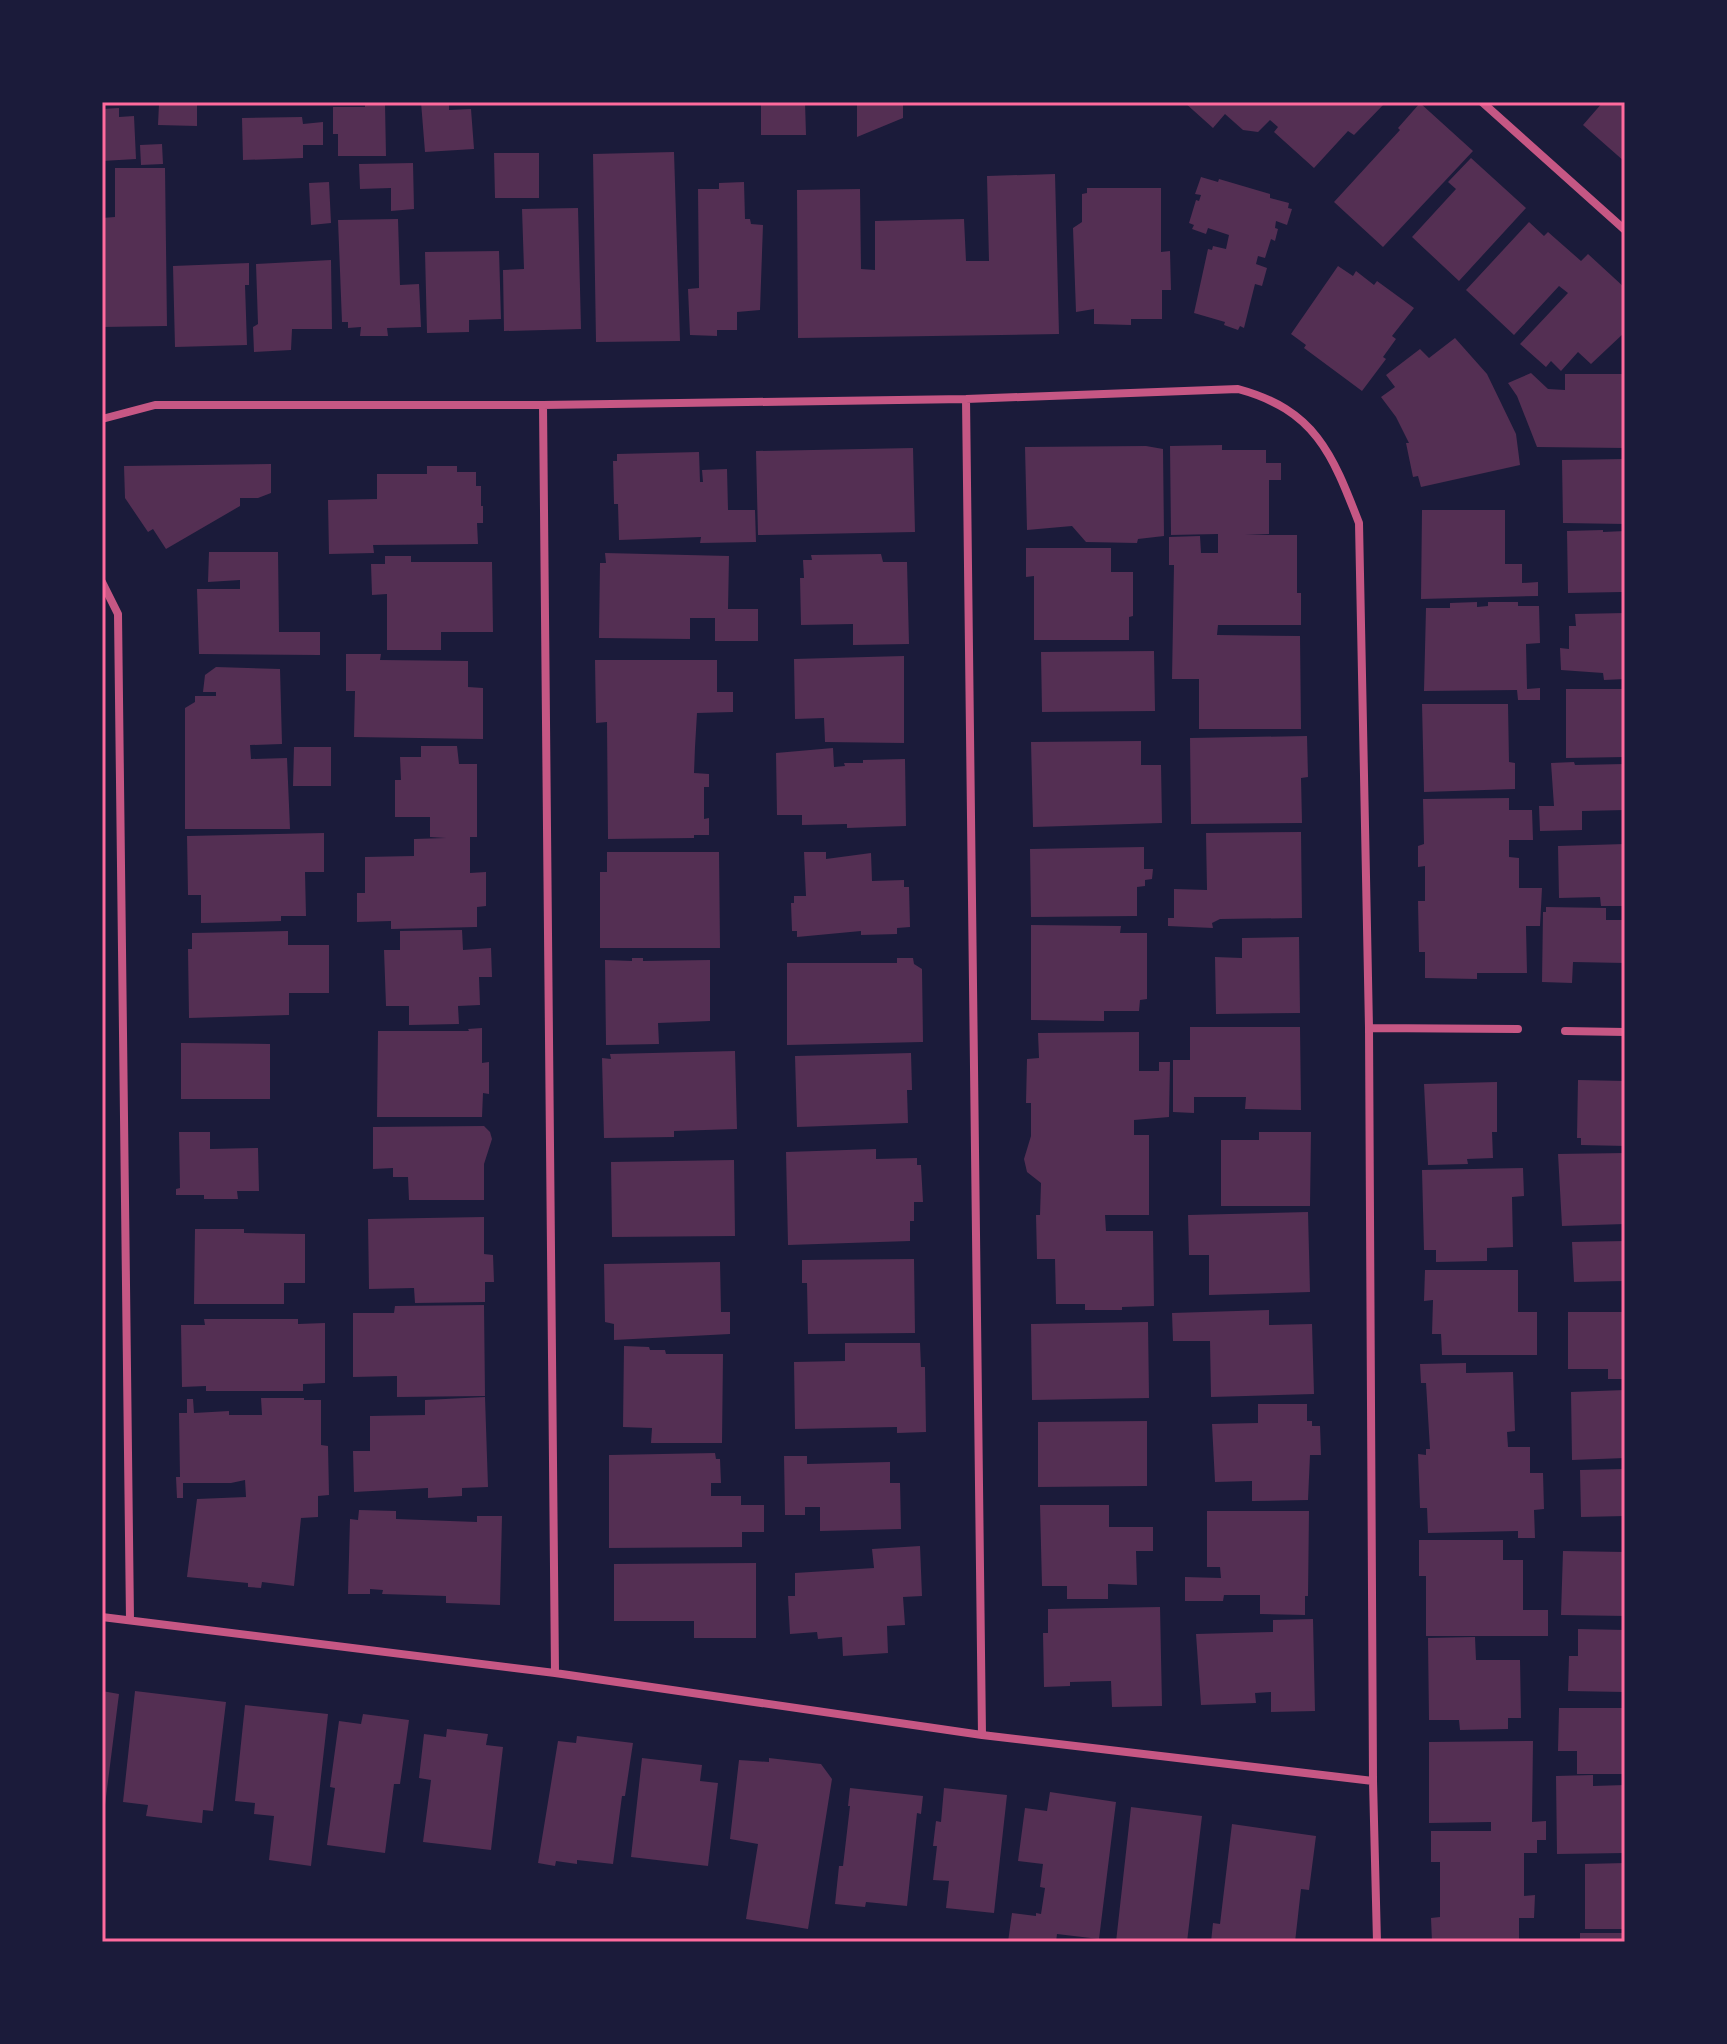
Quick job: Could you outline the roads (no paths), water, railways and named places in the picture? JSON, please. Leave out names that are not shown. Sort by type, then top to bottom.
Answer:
[{"type":"street","points":[[1482,102],[1625,230]]},
{"type":"street","points":[[102,419],[155,405],[543,405],[966,399],[1238,389],[1264,396],[1293,412],[1322,441],[1340,473],[1359,523],[1369,1028],[1373,1781],[1377,1942]]},
{"type":"street","points":[[966,399],[982,1735]]},
{"type":"street","points":[[543,405],[555,1673]]},
{"type":"street","points":[[102,582],[118,614],[130,1620]]},
{"type":"street","points":[[1369,1028],[1518,1029]]},
{"type":"street","points":[[1565,1031],[1625,1032]]},
{"type":"street","points":[[102,1617],[555,1673],[982,1735],[1373,1781]]}]
